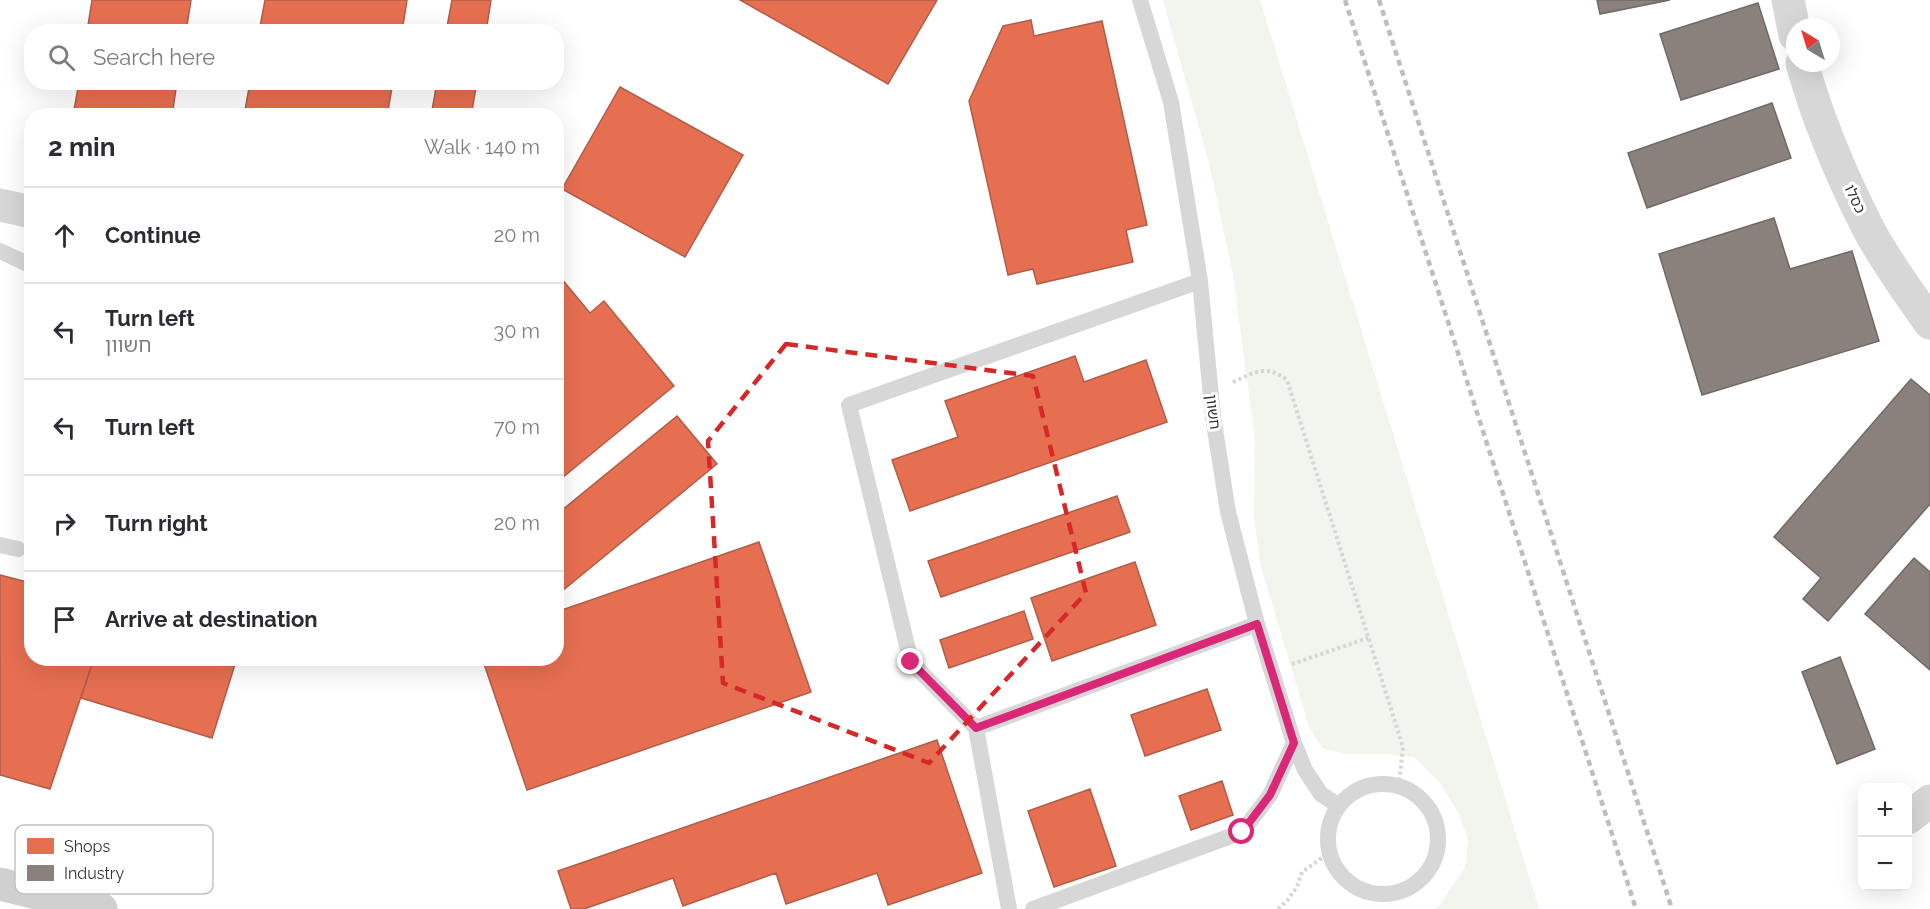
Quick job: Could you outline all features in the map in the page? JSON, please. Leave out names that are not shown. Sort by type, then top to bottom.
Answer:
[{"type":"street","points":[[1788,0],[1792,18]]},
{"type":"street","name":"כסלו","points":[[1805,72],[1811,95],[1837,160],[1870,232],[1930,323]]},
{"type":"street","points":[[0,205],[24,210]]},
{"type":"street","points":[[1912,815],[1930,801]]},
{"type":"street","points":[[0,884],[15,888]]},
{"type":"street","points":[[40,894],[101,909]]},
{"type":"lane","name":"חשוון","points":[[1140,0],[1171,102],[1200,281],[1211,391],[1228,512],[1257,624],[1294,743],[1305,770],[1321,794],[1339,806]]},
{"type":"lane","points":[[0,251],[24,262]]},
{"type":"lane","points":[[1009,909],[976,728],[911,662],[849,405],[1200,281]]},
{"type":"lane","points":[[0,545],[18,549]]},
{"type":"lane","points":[[976,728],[1257,624]]},
{"type":"lane","points":[[1033,909],[1242,832],[1270,795],[1294,743]]},
{"type":"lane","points":[[1377,783],[1399,785],[1419,796],[1430,807],[1437,824],[1439,844],[1434,862],[1423,878],[1407,889],[1388,894],[1369,892],[1351,884],[1338,871],[1329,853],[1328,834],[1331,819],[1349,795],[1362,787],[1377,783]]},
{"type":"path","points":[[1211,391],[1260,370],[1277,372],[1287,380],[1403,747],[1399,785]]},
{"type":"path","points":[[1272,671],[1368,638]]},
{"type":"path","points":[[1278,909],[1287,901],[1297,886],[1302,872],[1329,853]]},
{"type":"highlighted area","points":[[786,344],[1033,376],[1086,593],[929,763],[723,683],[708,441]]},
{"type":"shaded area","points":[[1163,0],[1260,0],[1539,909],[1437,909],[1465,867],[1468,841],[1460,816],[1440,783],[1414,757],[1388,754],[1344,754],[1322,748],[1309,727],[1260,564],[1254,517],[1255,439],[1233,275],[1209,163]]},
{"type":"building: Shops","points":[[92,0],[191,0],[187,24],[88,24]]},
{"type":"building: Shops","points":[[265,0],[407,0],[403,24],[260,24]]},
{"type":"building: Shops","points":[[452,0],[491,0],[487,24],[448,24]]},
{"type":"building: Shops","points":[[740,0],[937,0],[888,84]]},
{"type":"building: Shops","points":[[1031,20],[1034,36],[1102,21],[1147,225],[1126,230],[1133,262],[1037,284],[1033,269],[1008,275],[969,101],[1003,26]]},
{"type":"building: Shops","points":[[620,87],[743,155],[685,257],[564,190],[564,185]]},
{"type":"building: Shops","points":[[78,90],[176,90],[173,108],[74,108]]},
{"type":"building: Shops","points":[[249,90],[392,90],[388,108],[245,108]]},
{"type":"building: Shops","points":[[436,90],[476,90],[472,108],[432,108]]},
{"type":"building: Shops","points":[[564,282],[590,313],[604,301],[674,386],[564,476]]},
{"type":"building: Shops","points":[[1075,356],[1084,382],[1146,360],[1167,422],[910,511],[892,460],[958,437],[945,401]]},
{"type":"building: Shops","points":[[677,416],[717,464],[564,589],[564,508]]},
{"type":"building: Shops","points":[[1117,496],[1130,532],[941,597],[928,561]]},
{"type":"building: Shops","points":[[759,542],[811,692],[527,790],[485,666],[564,666],[564,609]]},
{"type":"building: Shops","points":[[1135,562],[1156,625],[1052,661],[1031,598]]},
{"type":"building: Shops","points":[[0,575],[24,581],[24,666],[91,666],[50,789],[0,775]]},
{"type":"building: Shops","points":[[1024,611],[1033,639],[949,668],[940,640]]},
{"type":"building: Shops","points":[[91,666],[234,666],[212,738],[81,698]]},
{"type":"building: Shops","points":[[1207,689],[1221,730],[1145,756],[1131,715]]},
{"type":"building: Shops","points":[[937,740],[982,873],[888,905],[877,873],[786,904],[776,873],[683,906],[673,878],[584,909],[571,909],[558,871]]},
{"type":"building: Shops","points":[[1222,781],[1233,815],[1191,830],[1179,796]]},
{"type":"building: Shops","points":[[1090,789],[1116,866],[1054,887],[1028,811]]},
{"type":"building: Industry","points":[[1597,0],[1670,0],[1600,14]]},
{"type":"building: Industry","points":[[1758,3],[1779,69],[1681,100],[1660,34]]},
{"type":"building: Industry","points":[[1772,103],[1791,158],[1647,208],[1628,153]]},
{"type":"building: Industry","points":[[1774,218],[1790,269],[1852,251],[1879,341],[1702,395],[1659,254]]},
{"type":"building: Industry","points":[[1911,379],[1930,395],[1930,504],[1828,621],[1803,599],[1821,578],[1774,537]]},
{"type":"building: Industry","points":[[1914,558],[1930,572],[1930,670],[1865,614]]},
{"type":"building: Industry","points":[[1840,657],[1875,749],[1837,764],[1802,672]]},
{"type":"railway","points":[[1345,0],[1636,909]]},
{"type":"railway","points":[[1379,0],[1672,909]]},
{"type":"route","points":[[911,662],[976,728],[1257,624],[1294,743],[1270,795],[1242,832]]}]
